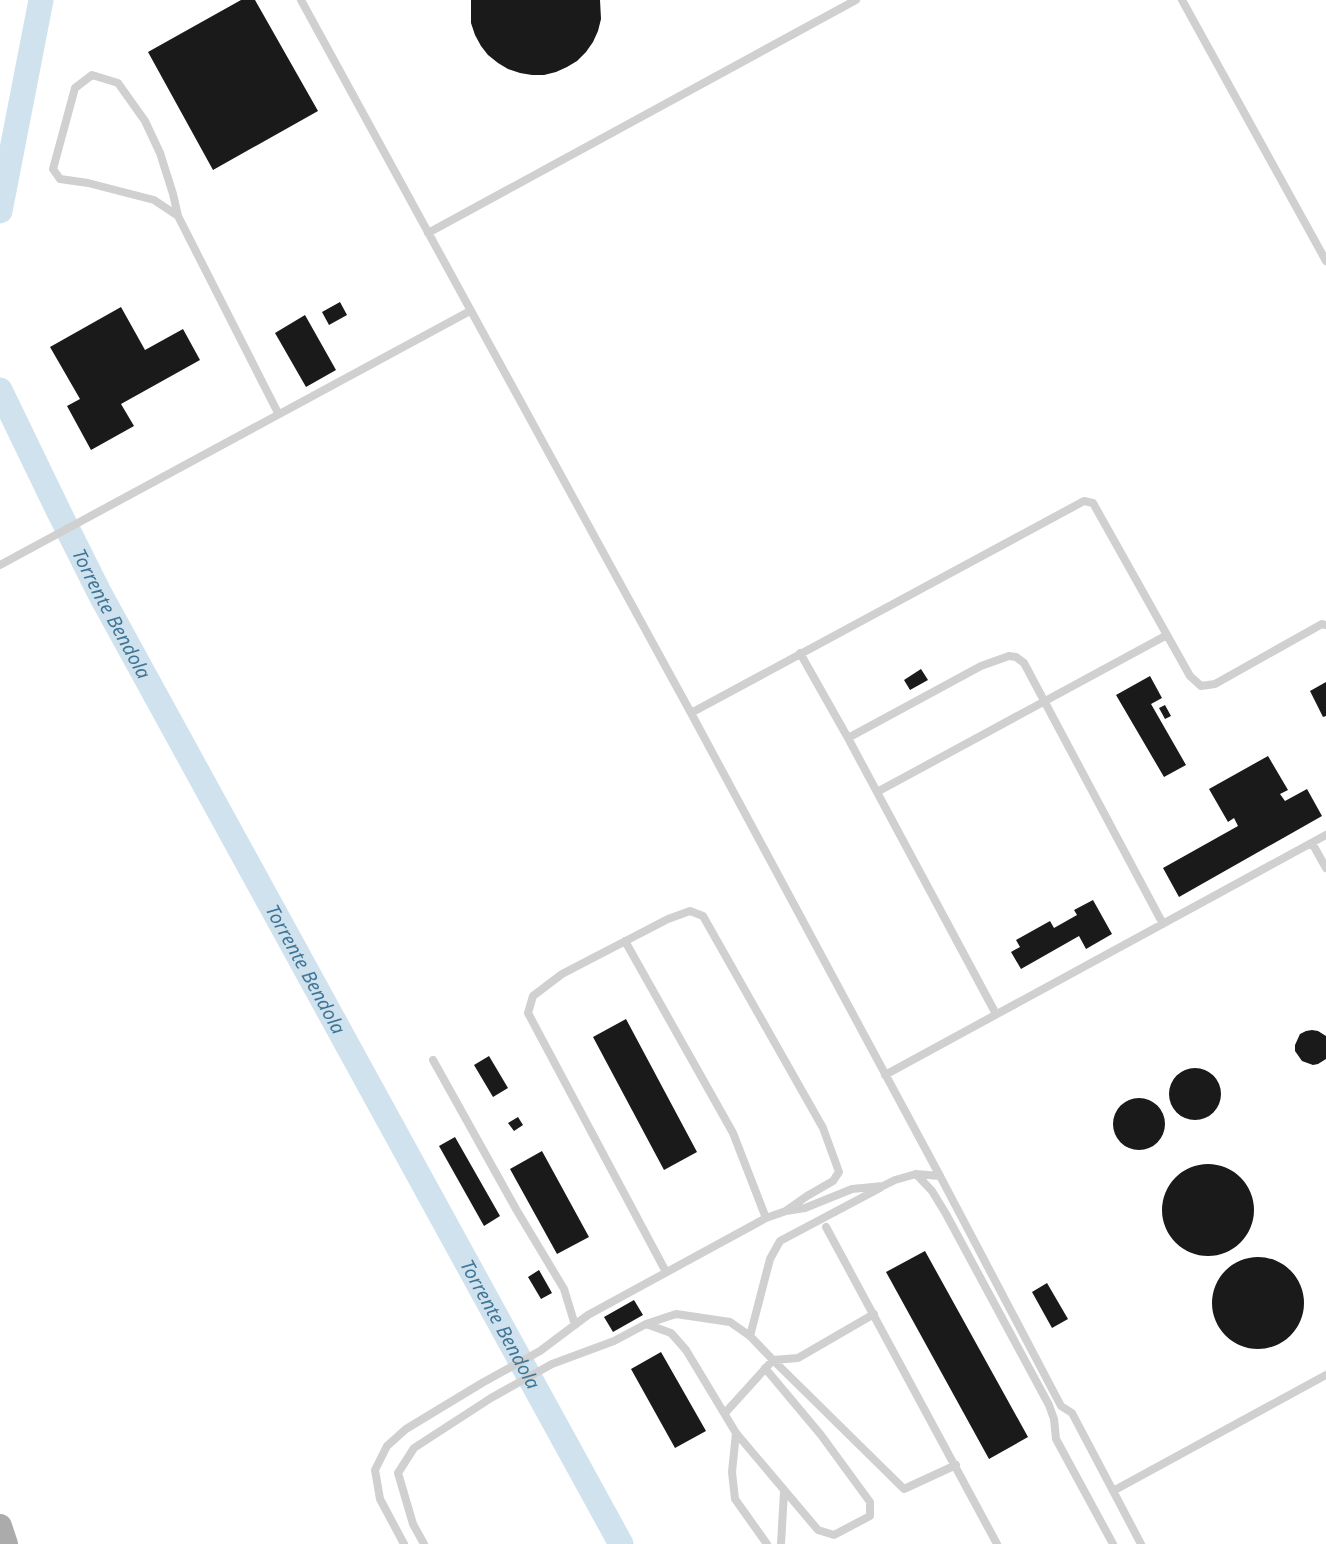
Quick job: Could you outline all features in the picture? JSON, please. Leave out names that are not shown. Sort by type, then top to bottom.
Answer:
[{"type":"main road","points":[[0,1526],[6,1544]]},
{"type":"lane","points":[[301,0],[691,713],[940,1176],[1061,1406],[1072,1413],[1142,1544]]},
{"type":"lane","points":[[428,233],[856,0]]},
{"type":"lane","points":[[1182,0],[1326,261]]},
{"type":"lane","points":[[178,216],[154,200],[60,179],[53,169],[75,88],[92,75],[118,83],[145,120],[160,153],[178,216],[278,413]]},
{"type":"lane","points":[[0,565],[470,310]]},
{"type":"lane","points":[[691,713],[1084,501],[1093,503],[1190,676],[1201,686],[1215,684],[1322,624],[1326,625]]},
{"type":"lane","points":[[876,792],[1167,635]]},
{"type":"lane","points":[[800,653],[848,738],[996,1014]]},
{"type":"lane","points":[[848,738],[981,666],[1010,656],[1016,656],[1024,663],[1163,924]]},
{"type":"lane","points":[[885,1075],[1326,835]]},
{"type":"lane","points":[[1312,843],[1326,868]]},
{"type":"lane","points":[[666,1272],[528,1013],[533,996],[562,974],[668,919],[690,911],[703,916],[823,1128],[839,1172],[833,1181],[786,1211]]},
{"type":"lane","points":[[625,941],[733,1133],[766,1218]]},
{"type":"lane","points":[[433,1060],[516,1209],[564,1289],[575,1325]]},
{"type":"lane","points":[[750,1336],[770,1259],[780,1241],[895,1180],[916,1174],[940,1176]]},
{"type":"lane","points":[[916,1174],[932,1191],[941,1206],[1050,1405],[1054,1419],[1056,1439],[1113,1544]]},
{"type":"lane","points":[[404,1544],[380,1499],[375,1470],[387,1446],[406,1429],[482,1383],[540,1351],[588,1315],[766,1218],[786,1211],[805,1208],[838,1193],[852,1189],[883,1186]]},
{"type":"lane","points":[[826,1227],[997,1544]]},
{"type":"lane","points":[[424,1544],[413,1524],[398,1473],[414,1448],[491,1398],[552,1364],[614,1341],[646,1324],[676,1314],[730,1322],[750,1336],[904,1489],[956,1465]]},
{"type":"lane","points":[[725,1413],[773,1360],[798,1358],[874,1314]]},
{"type":"lane","points":[[646,1324],[671,1333],[686,1350],[736,1433],[818,1530],[834,1535],[870,1516],[870,1502],[820,1435],[765,1368]]},
{"type":"lane","points":[[1113,1491],[1326,1375]]},
{"type":"lane","points":[[736,1433],[732,1472],[735,1498],[767,1544]]},
{"type":"lane","points":[[781,1544],[784,1492]]},
{"type":"building","points":[[241,0],[255,0],[318,111],[213,170],[148,52]]},
{"type":"building","points":[[471,0],[600,0],[601,19],[593,42],[577,61],[556,72],[532,75],[508,69],[488,55],[475,35],[471,23]]},
{"type":"building","points":[[340,302],[347,315],[329,325],[322,312]]},
{"type":"building","points":[[121,307],[145,350],[183,329],[200,360],[121,404],[134,426],[91,450],[67,406],[80,399],[50,347]]},
{"type":"building","points":[[305,315],[336,370],[306,387],[275,333]]},
{"type":"building","points":[[921,669],[928,680],[910,690],[904,680]]},
{"type":"building","points":[[1150,676],[1162,698],[1151,704],[1186,765],[1164,777],[1116,695]]},
{"type":"building","points":[[1326,682],[1326,716],[1323,717],[1310,691]]},
{"type":"building","points":[[1165,705],[1171,716],[1165,719],[1159,708]]},
{"type":"building","points":[[1268,756],[1288,790],[1280,794],[1285,801],[1307,789],[1322,816],[1179,897],[1163,868],[1238,826],[1234,818],[1228,822],[1209,789]]},
{"type":"building","points":[[1093,900],[1112,934],[1086,949],[1079,936],[1021,969],[1011,952],[1020,947],[1016,940],[1050,921],[1054,928],[1077,915],[1074,910]]},
{"type":"building","points":[[626,1019],[697,1152],[664,1170],[593,1037]]},
{"type":"building","points":[[1312,1030],[1326,1036],[1326,1059],[1313,1065],[1302,1061],[1295,1051],[1295,1045],[1300,1034]]},
{"type":"building","points":[[489,1056],[508,1088],[493,1097],[474,1065]]},
{"type":"building","points":[[1190,1068],[1200,1068],[1209,1072],[1217,1080],[1221,1094],[1217,1108],[1209,1116],[1200,1120],[1190,1120],[1181,1116],[1173,1108],[1169,1099],[1169,1089],[1173,1080],[1181,1072]]},
{"type":"building","points":[[1134,1098],[1144,1098],[1154,1102],[1161,1109],[1165,1124],[1161,1139],[1154,1146],[1144,1150],[1134,1150],[1124,1146],[1117,1139],[1113,1129],[1113,1119],[1117,1109],[1124,1102]]},
{"type":"building","points":[[518,1117],[523,1125],[514,1131],[508,1123]]},
{"type":"building","points":[[455,1137],[500,1216],[484,1226],[439,1146]]},
{"type":"building","points":[[542,1151],[589,1237],[557,1254],[510,1169]]},
{"type":"building","points":[[1208,1164],[1226,1168],[1240,1178],[1250,1192],[1254,1210],[1250,1228],[1240,1242],[1226,1252],[1208,1256],[1190,1252],[1176,1242],[1166,1228],[1162,1210],[1166,1192],[1176,1178],[1190,1168]]},
{"type":"building","points":[[925,1251],[1028,1437],[989,1459],[886,1272]]},
{"type":"building","points":[[1258,1257],[1276,1261],[1290,1271],[1300,1285],[1304,1303],[1300,1321],[1290,1335],[1276,1345],[1258,1349],[1240,1345],[1226,1335],[1216,1321],[1212,1303],[1216,1285],[1226,1271],[1240,1261]]},
{"type":"building","points":[[539,1270],[552,1293],[541,1299],[528,1277]]},
{"type":"building","points":[[1047,1283],[1068,1319],[1052,1328],[1032,1292]]},
{"type":"building","points":[[634,1300],[643,1315],[613,1332],[604,1317]]},
{"type":"building","points":[[661,1352],[706,1431],[675,1448],[631,1369]]},
{"type":"waterway","name":"Torrente Bendola","points":[[0,211],[41,0]]},
{"type":"waterway","name":"Torrente Bendola","points":[[0,390],[100,594],[621,1544]]}]
